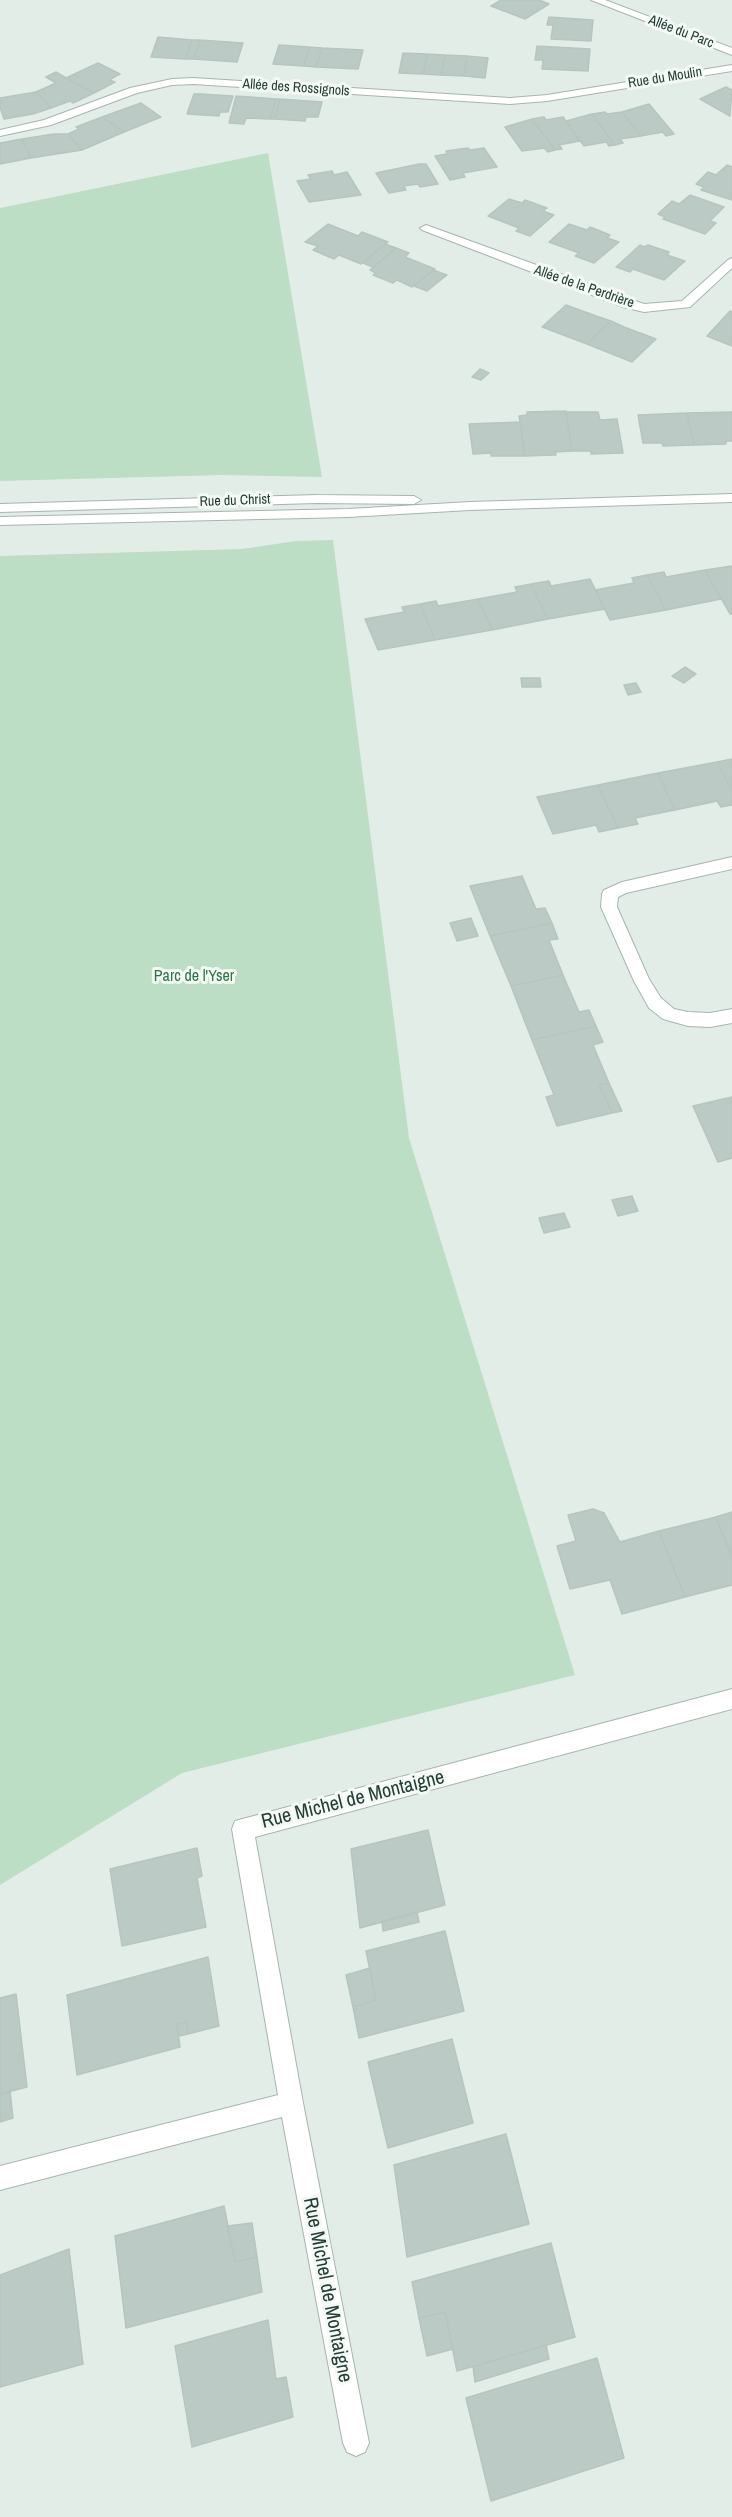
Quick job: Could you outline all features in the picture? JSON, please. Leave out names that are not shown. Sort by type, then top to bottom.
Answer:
[{"type":"street","name":"Allée du Parc","points":[[596,0],[732,52]]},
{"type":"street","name":"Rue du Moulin","points":[[599,89],[732,68]]},
{"type":"street","name":"Allée des Rossignols","points":[[0,133],[47,123],[134,90],[172,82],[193,81],[485,101],[538,99],[599,89]]},
{"type":"street","name":"Allée de la Perdrière","points":[[426,228],[627,304],[644,308],[686,304],[732,262]]},
{"type":"street","name":"Rue du Christ","points":[[0,508],[350,498],[470,506]]},
{"type":"street","name":"Rue du Christ","points":[[0,521],[357,513],[470,506],[732,498]]},
{"type":"street","points":[[732,863],[622,888],[610,894],[609,907],[642,981],[655,1003],[669,1014],[688,1019],[711,1020],[732,1016]]},
{"type":"street","name":"Rue Michel de Montaigne","points":[[356,2443],[291,2103],[243,1828],[484,1767],[732,1699]]},
{"type":"street","points":[[0,2178],[291,2103]]},
{"type":"green space","points":[[268,153],[322,477],[222,475],[0,481],[0,208]]},
{"type":"green space","name":"Parc de l'Yser","points":[[333,540],[409,1138],[575,1675],[182,1773],[0,1885],[0,556],[242,549],[296,541]]},
{"type":"building","points":[[501,0],[539,0],[549,4],[525,19],[491,6]]},
{"type":"building","points":[[549,17],[593,20],[591,41],[551,39],[553,25],[547,25]]},
{"type":"building","points":[[158,37],[192,40],[185,59],[151,57]]},
{"type":"building","points":[[192,40],[200,40],[194,59],[185,59]]},
{"type":"building","points":[[200,40],[243,43],[237,62],[194,59]]},
{"type":"building","points":[[279,45],[309,47],[304,66],[273,64]]},
{"type":"building","points":[[537,46],[590,49],[588,71],[542,69],[543,60],[535,60]]},
{"type":"building","points":[[309,47],[322,48],[316,67],[304,66]]},
{"type":"building","points":[[322,48],[363,50],[358,69],[316,67]]},
{"type":"building","points":[[403,53],[427,54],[423,74],[399,73]]},
{"type":"building","points":[[427,54],[445,55],[441,75],[423,74]]},
{"type":"building","points":[[445,55],[467,56],[464,76],[441,75]]},
{"type":"building","points":[[467,56],[488,58],[485,78],[464,76]]},
{"type":"building","points":[[98,63],[120,74],[109,80],[115,82],[94,93],[66,78]]},
{"type":"building","points":[[56,72],[94,93],[73,103],[70,101],[51,108],[36,92],[56,83],[46,77]]},
{"type":"building","points":[[726,87],[732,90],[730,116],[700,99]]},
{"type":"building","points":[[36,92],[51,108],[4,119],[0,98]]},
{"type":"building","points":[[194,94],[233,96],[228,112],[220,112],[219,116],[187,114]]},
{"type":"building","points":[[236,96],[276,99],[270,119],[246,118],[244,124],[229,123]]},
{"type":"building","points":[[276,99],[280,99],[275,119],[270,119]]},
{"type":"building","points":[[280,99],[322,102],[318,117],[306,117],[305,121],[275,119]]},
{"type":"building","points":[[141,103],[161,117],[124,132],[102,117]]},
{"type":"building","points":[[649,104],[674,134],[666,136],[663,132],[641,136],[622,112]]},
{"type":"building","points":[[605,112],[607,114],[622,112],[641,136],[620,139],[623,143],[615,145],[592,114]]},
{"type":"building","points":[[592,114],[615,145],[609,146],[606,142],[584,146],[566,121]]},
{"type":"building","points":[[102,117],[124,132],[82,150],[68,134],[79,129],[76,127]]},
{"type":"building","points":[[544,117],[546,120],[563,117],[580,141],[559,145],[562,149],[555,150],[532,119]]},
{"type":"building","points":[[532,119],[555,150],[548,152],[544,148],[522,151],[505,127]]},
{"type":"building","points":[[68,134],[82,150],[31,158],[22,139]]},
{"type":"building","points":[[22,139],[31,158],[0,164],[0,143]]},
{"type":"building","points":[[468,148],[470,150],[484,148],[497,167],[463,173],[465,177],[450,180],[435,156],[447,154],[446,151]]},
{"type":"building","points":[[426,164],[438,184],[420,187],[418,184],[404,186],[406,190],[389,193],[376,173]]},
{"type":"building","points":[[727,165],[732,167],[732,200],[701,190],[704,187],[696,184],[708,172],[716,175]]},
{"type":"building","points":[[332,171],[334,175],[347,172],[361,195],[309,202],[297,181],[311,179],[308,175]]},
{"type":"building","points":[[690,195],[724,207],[710,221],[716,223],[705,234],[663,219],[665,217],[658,214],[672,201],[679,204]]},
{"type":"building","points":[[509,199],[522,203],[525,200],[547,208],[543,211],[554,215],[530,236],[516,231],[519,228],[488,216]]},
{"type":"building","points":[[328,224],[358,236],[362,232],[388,242],[361,264],[339,255],[334,259],[313,250],[318,246],[305,242]]},
{"type":"building","points":[[569,224],[587,230],[590,227],[610,235],[607,238],[619,242],[594,263],[575,256],[579,253],[549,242]]},
{"type":"building","points":[[385,244],[396,248],[373,267],[363,263]]},
{"type":"building","points":[[640,245],[644,247],[648,245],[669,252],[667,255],[685,261],[664,280],[633,269],[630,272],[616,267]]},
{"type":"building","points":[[396,248],[409,253],[405,257],[435,269],[412,287],[397,280],[393,283],[373,275],[376,273],[370,270]]},
{"type":"building","points":[[433,270],[447,275],[427,291],[414,286]]},
{"type":"building","points":[[566,305],[611,321],[587,344],[542,327]]},
{"type":"building","points":[[730,311],[732,312],[732,346],[707,336]]},
{"type":"building","points":[[611,321],[656,339],[632,362],[587,344]]},
{"type":"building","points":[[480,369],[489,373],[481,380],[472,377]]},
{"type":"building","points":[[566,411],[572,451],[555,452],[556,455],[525,456],[519,416],[527,415],[527,412]]},
{"type":"building","points":[[566,412],[598,412],[600,420],[617,419],[623,453],[591,454],[591,451],[572,451]]},
{"type":"building","points":[[732,412],[732,441],[726,441],[726,444],[694,445],[687,413]]},
{"type":"building","points":[[687,413],[694,445],[663,446],[662,443],[643,443],[638,415]]},
{"type":"building","points":[[520,422],[525,456],[473,454],[469,424]]},
{"type":"building","points":[[732,566],[732,614],[730,614],[705,570]]},
{"type":"building","points":[[705,570],[721,599],[666,610],[647,575],[664,572],[666,577]]},
{"type":"building","points":[[647,575],[666,610],[610,620],[595,590],[634,583],[632,578]]},
{"type":"building","points":[[590,579],[605,609],[548,619],[531,584],[549,581],[551,586]]},
{"type":"building","points":[[531,584],[548,619],[492,630],[478,599],[517,592],[515,587]]},
{"type":"building","points":[[478,599],[492,630],[435,640],[420,604],[436,601],[438,606]]},
{"type":"building","points":[[420,604],[435,640],[378,650],[365,619],[404,612],[402,607]]},
{"type":"building","points":[[685,667],[696,674],[684,683],[672,676]]},
{"type":"building","points":[[521,678],[540,678],[541,687],[522,687]]},
{"type":"building","points":[[636,683],[641,692],[628,695],[624,685]]},
{"type":"building","points":[[732,759],[732,791],[717,762]]},
{"type":"building","points":[[717,762],[732,791],[732,805],[721,807],[717,801],[675,810],[658,773]]},
{"type":"building","points":[[658,773],[675,810],[635,818],[638,824],[618,828],[598,785]]},
{"type":"building","points":[[598,785],[618,828],[599,832],[596,825],[553,834],[537,797]]},
{"type":"building","points":[[522,876],[536,909],[545,908],[552,923],[490,936],[470,886]]},
{"type":"building","points":[[471,918],[478,936],[457,941],[450,923]]},
{"type":"building","points":[[552,923],[558,939],[549,940],[563,975],[511,986],[490,936]]},
{"type":"building","points":[[563,975],[579,1012],[589,1010],[596,1026],[532,1040],[511,986]]},
{"type":"building","points":[[596,1026],[603,1042],[593,1045],[609,1083],[599,1085],[612,1113],[557,1126],[546,1097],[554,1095],[532,1040]]},
{"type":"building","points":[[609,1083],[622,1111],[612,1113],[599,1085]]},
{"type":"building","points":[[732,1097],[732,1158],[718,1162],[693,1106]]},
{"type":"building","points":[[632,1196],[638,1211],[618,1216],[612,1200]]},
{"type":"building","points":[[564,1213],[570,1227],[544,1233],[539,1218]]},
{"type":"building","points":[[593,1509],[604,1513],[620,1542],[659,1531],[685,1597],[622,1614],[610,1580],[570,1589],[557,1546],[576,1541],[568,1515]]},
{"type":"building","points":[[732,1512],[732,1557],[716,1517]]},
{"type":"building","points":[[716,1517],[732,1557],[732,1585],[685,1597],[659,1531]]},
{"type":"building","points":[[428,1830],[445,1905],[360,1928],[351,1849]]},
{"type":"building","points":[[197,1848],[202,1876],[197,1878],[206,1927],[122,1946],[110,1869]]},
{"type":"building","points":[[417,1912],[419,1922],[383,1931],[382,1921]]},
{"type":"building","points":[[445,1931],[464,2011],[359,2038],[353,2007],[376,2000],[366,1951]]},
{"type":"building","points":[[208,1957],[219,2026],[188,2034],[187,2022],[177,2024],[180,2047],[77,2075],[67,1995]]},
{"type":"building","points":[[370,1968],[376,2000],[353,2007],[346,1975]]},
{"type":"building","points":[[16,1994],[27,2087],[0,2094],[0,1998]]},
{"type":"building","points":[[187,2022],[188,2034],[179,2036],[177,2024]]},
{"type":"building","points":[[452,2039],[473,2123],[388,2148],[368,2062]]},
{"type":"building","points":[[10,2091],[13,2118],[0,2122],[0,2094]]},
{"type":"building","points":[[506,2134],[529,2224],[407,2257],[394,2165]]},
{"type":"building","points":[[224,2206],[235,2262],[257,2257],[262,2292],[126,2328],[115,2236]]},
{"type":"building","points":[[252,2223],[257,2257],[235,2262],[227,2226]]},
{"type":"building","points":[[551,2243],[575,2337],[457,2371],[445,2312],[419,2318],[412,2282]]},
{"type":"building","points":[[69,2249],[83,2364],[0,2387],[0,2275]]},
{"type":"building","points":[[445,2312],[453,2349],[427,2356],[419,2318]]},
{"type":"building","points":[[268,2320],[276,2379],[286,2377],[293,2417],[192,2447],[175,2346]]},
{"type":"building","points":[[546,2345],[549,2359],[475,2382],[473,2367]]},
{"type":"building","points":[[597,2358],[624,2458],[491,2501],[466,2398]]}]
